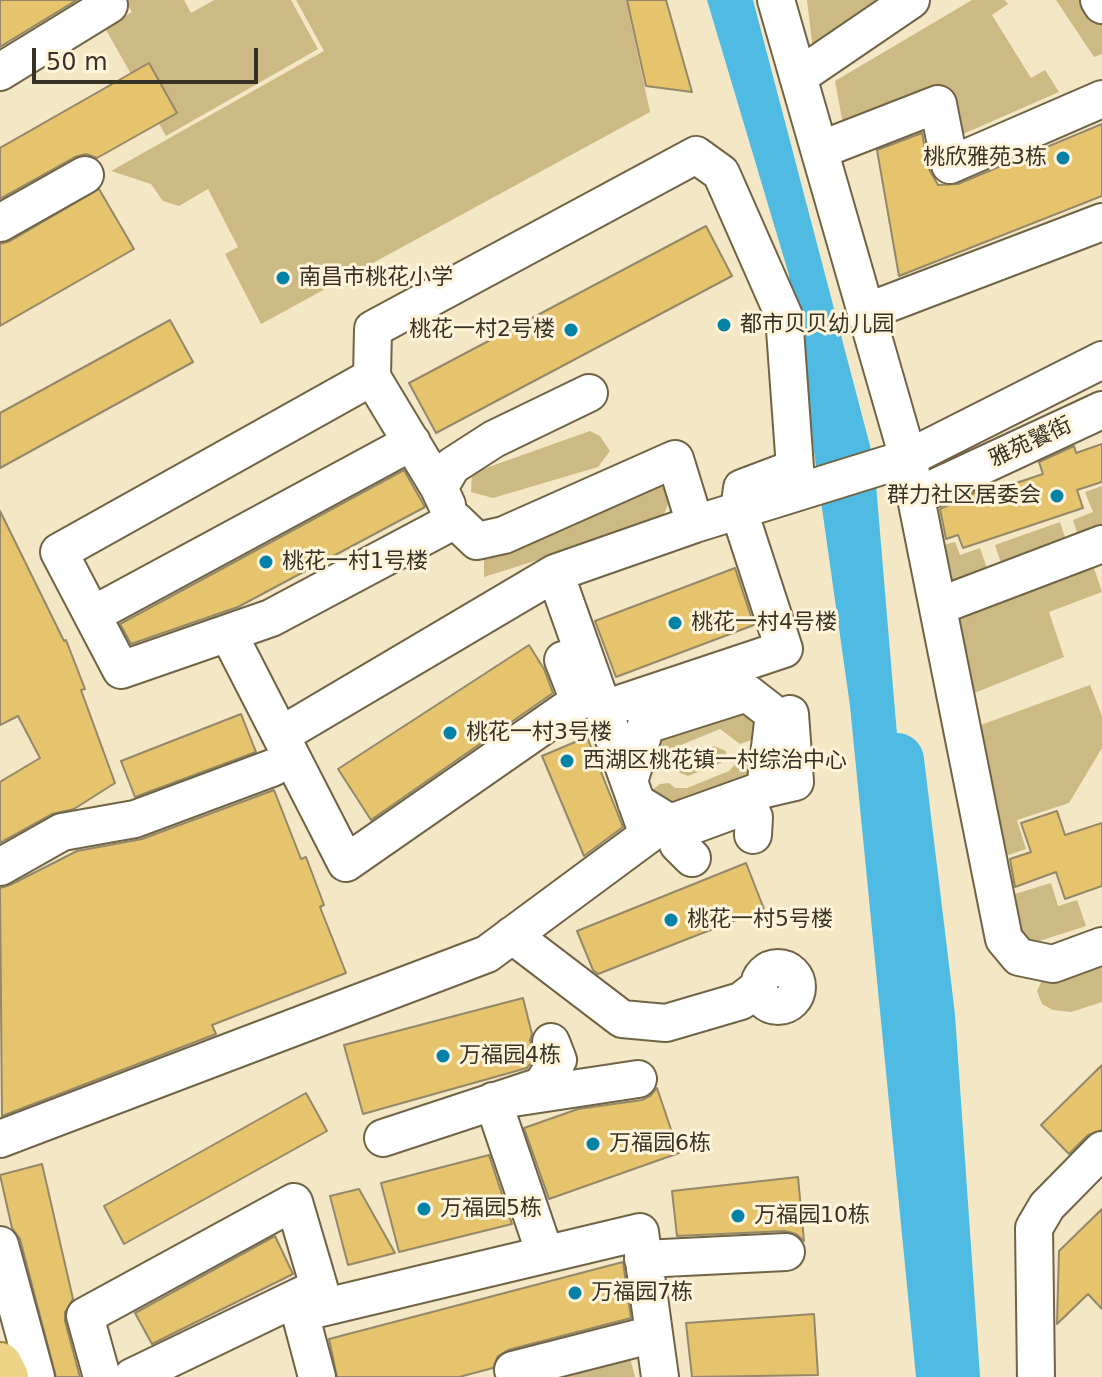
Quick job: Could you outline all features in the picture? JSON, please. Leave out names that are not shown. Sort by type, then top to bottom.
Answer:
[{"type":"main road","points":[[0,1365],[6,1377]]},
{"type":"street","points":[[776,0],[908,458],[1004,939],[1019,957],[1053,964],[1102,946]]},
{"type":"street","points":[[798,77],[911,0]]},
{"type":"street","points":[[0,72],[109,5]]},
{"type":"street","points":[[820,150],[938,104],[950,165],[1102,99]]},
{"type":"street","points":[[618,723],[784,649],[742,488],[795,468],[784,316],[721,173],[696,155],[373,329],[372,377],[455,520],[477,541],[504,535],[675,459],[695,524]]},
{"type":"street","points":[[0,223],[85,175]]},
{"type":"street","points":[[866,312],[1102,222]]},
{"type":"street","points":[[0,867],[62,832],[135,819],[276,751],[545,579],[695,524],[908,458],[1102,360]]},
{"type":"street","points":[[372,377],[59,552],[121,670],[271,618],[455,520]]},
{"type":"street","points":[[439,488],[452,466],[494,439],[589,393]]},
{"type":"street","name":"雅苑饕街","points":[[917,496],[1102,410]]},
{"type":"street","points":[[92,615],[412,442]]},
{"type":"street","points":[[939,606],[1102,544]]},
{"type":"street","points":[[228,633],[276,751],[346,863],[579,701],[545,579]]},
{"type":"street","points":[[545,579],[618,723],[661,821]]},
{"type":"street","points":[[0,1139],[487,954],[661,821],[795,782],[789,706],[781,690],[767,681],[744,678],[725,682],[618,723]]},
{"type":"street","points":[[661,821],[737,809],[754,817],[753,835]]},
{"type":"street","points":[[512,935],[622,1019],[666,1023],[741,1001],[759,987]]},
{"type":"street","points":[[383,1138],[541,1086],[558,1060],[551,1042]]},
{"type":"street","points":[[493,1101],[638,1079]]},
{"type":"street","points":[[493,1101],[545,1254]]},
{"type":"street","points":[[1036,1377],[1034,1228],[1047,1206],[1102,1150]]},
{"type":"street","points":[[102,1377],[85,1316],[294,1202],[319,1287],[132,1377]]},
{"type":"street","points":[[317,1377],[300,1313],[640,1232],[660,1377]]},
{"type":"street","points":[[0,1245],[36,1377]]},
{"type":"street","points":[[643,1259],[786,1252]]},
{"type":"street","points":[[513,1370],[654,1334]]},
{"type":"shaded area","points":[[125,0],[184,0],[191,13],[214,0],[291,0],[318,49],[166,136],[105,28],[132,12]]},
{"type":"shaded area","name":"南昌市桃花小学","points":[[296,0],[626,0],[650,112],[261,324],[225,254],[238,247],[208,189],[179,206],[163,201],[151,184],[111,171],[324,51]]},
{"type":"shaded area","points":[[807,0],[895,0],[814,59]]},
{"type":"shaded area","points":[[972,0],[1005,0],[1008,4],[992,15],[1031,78],[1045,70],[1059,92],[954,138],[947,95],[844,130],[835,81]]},
{"type":"shaded area","points":[[1056,0],[1092,0],[1102,16],[1102,54],[1094,57]]},
{"type":"shaded area","points":[[590,431],[600,436],[610,451],[598,467],[493,498],[471,492],[472,473]]},
{"type":"shaded area","points":[[662,481],[670,499],[664,514],[645,526],[484,577],[484,559],[492,551]]},
{"type":"shaded area","points":[[1102,486],[1102,536],[1081,544],[1073,520],[1093,512],[1085,492]]},
{"type":"shaded area","points":[[1060,522],[1069,549],[1004,572],[995,545]]},
{"type":"shaded area","points":[[955,542],[960,555],[980,548],[990,577],[942,595],[933,548]]},
{"type":"shaded area","points":[[1094,568],[1102,592],[1049,612],[1064,657],[962,698],[949,623]]},
{"type":"shaded area","points":[[1090,685],[1102,716],[1102,748],[1069,803],[1017,820],[1026,849],[997,859],[1008,896],[1051,883],[1058,906],[1077,900],[1086,926],[1030,944],[1017,939],[1008,925],[967,730]]},
{"type":"shaded area","points":[[744,701],[763,736],[740,744],[720,729],[676,747],[663,758],[662,768],[647,776],[655,729]]},
{"type":"shaded area","points":[[714,746],[726,751],[721,763],[688,776],[680,773],[677,768],[683,758]]},
{"type":"shaded area","points":[[764,747],[760,785],[682,811],[651,791],[660,784],[669,783],[675,788],[687,788],[729,771],[743,755]]},
{"type":"shaded area","points":[[1102,957],[1102,1002],[1071,1012],[1053,1010],[1042,1004],[1037,991],[1044,976]]},
{"type":"shaded area","points":[[628,1350],[635,1377],[528,1377]]},
{"type":"water","points":[[707,0],[753,0],[874,461],[951,1377],[916,1377],[850,706],[789,275]]},
{"type":"building","points":[[0,0],[77,0],[0,47]]},
{"type":"building","points":[[627,0],[666,0],[692,92],[646,86]]},
{"type":"building","points":[[149,63],[177,113],[97,158],[86,154],[75,157],[0,199],[0,148]]},
{"type":"building","points":[[1102,124],[1102,196],[899,276],[877,150],[922,133],[929,169],[938,185],[958,184]]},
{"type":"building","points":[[99,189],[134,249],[0,326],[0,244]]},
{"type":"building","name":"桃花一村2号楼","points":[[706,226],[732,276],[436,433],[409,383]]},
{"type":"building","points":[[170,320],[193,362],[0,468],[0,413]]},
{"type":"building","points":[[1102,444],[1102,482],[1077,490],[1083,508],[963,548],[958,535],[946,539],[940,509],[976,492],[977,496],[1043,474],[1039,462],[1074,446],[1076,453]]},
{"type":"building","name":"桃花一村1号楼","points":[[404,470],[425,507],[238,607],[131,644],[120,624]]},
{"type":"building","points":[[0,511],[66,640],[115,783],[74,809],[52,814],[0,843],[0,782],[40,758],[18,716],[0,725]]},
{"type":"building","name":"桃花一村4号楼","points":[[735,568],[754,625],[616,677],[595,621]]},
{"type":"building","name":"桃花一村3号楼","points":[[529,645],[544,669],[553,693],[371,820],[338,769]]},
{"type":"building","points":[[241,714],[256,752],[135,797],[121,761]]},
{"type":"building","points":[[587,737],[623,827],[584,856],[542,756]]},
{"type":"building","points":[[274,790],[301,859],[306,857],[324,905],[320,907],[346,973],[212,1025],[216,1034],[2,1116],[0,888],[77,851],[142,839]]},
{"type":"building","points":[[1057,811],[1065,835],[1102,823],[1102,886],[1065,899],[1056,872],[1015,887],[1010,859],[1031,852],[1021,823]]},
{"type":"building","name":"桃花一村5号楼","points":[[746,863],[764,909],[598,974],[593,970],[577,931]]},
{"type":"building","name":"万福园4栋","points":[[523,998],[535,1058],[527,1068],[363,1114],[344,1045]]},
{"type":"building","points":[[1102,1065],[1102,1130],[1088,1135],[1069,1154],[1041,1125]]},
{"type":"building","name":"万福园6栋","points":[[657,1088],[679,1153],[549,1199],[524,1128],[578,1109],[642,1100]]},
{"type":"building","points":[[306,1093],[327,1131],[124,1244],[104,1206]]},
{"type":"building","name":"万福园5栋","points":[[489,1155],[512,1224],[399,1252],[381,1183]]},
{"type":"building","points":[[42,1164],[73,1299],[65,1312],[65,1321],[80,1377],[56,1377],[20,1239],[12,1228],[0,1175]]},
{"type":"building","name":"万福园10栋","points":[[798,1177],[804,1241],[796,1234],[785,1231],[677,1236],[672,1191]]},
{"type":"building","points":[[359,1189],[395,1253],[348,1265],[330,1196]]},
{"type":"building","points":[[1102,1209],[1102,1309],[1088,1294],[1057,1324],[1059,1251]]},
{"type":"building","points":[[275,1236],[293,1274],[152,1344],[135,1313]]},
{"type":"building","name":"万福园7栋","points":[[623,1262],[631,1318],[508,1350],[498,1356],[493,1368],[459,1377],[337,1377],[329,1339]]},
{"type":"building","points":[[814,1314],[818,1375],[692,1377],[686,1323]]},
{"type":"waterway","points":[[897,760],[928,1016],[953,1377]]},
{"type":"place","name":"桃欣雅苑3栋","points":[[1063,158]]},
{"type":"place","name":"南昌市桃花小学","points":[[283,278]]},
{"type":"place","name":"都市贝贝幼儿园","points":[[724,325]]},
{"type":"place","name":"桃花一村2号楼","points":[[571,330]]},
{"type":"place","name":"群力社区居委会","points":[[1057,496]]},
{"type":"place","name":"桃花一村1号楼","points":[[266,562]]},
{"type":"place","name":"桃花一村4号楼","points":[[675,623]]},
{"type":"place","name":"桃花一村3号楼","points":[[450,733]]},
{"type":"place","name":"西湖区桃花镇一村综治中心","points":[[567,761]]},
{"type":"place","name":"桃花一村5号楼","points":[[671,920]]},
{"type":"place","name":"万福园4栋","points":[[443,1056]]},
{"type":"place","name":"万福园6栋","points":[[593,1144]]},
{"type":"place","name":"万福园5栋","points":[[424,1209]]},
{"type":"place","name":"万福园10栋","points":[[738,1216]]},
{"type":"place","name":"万福园7栋","points":[[575,1293]]}]
